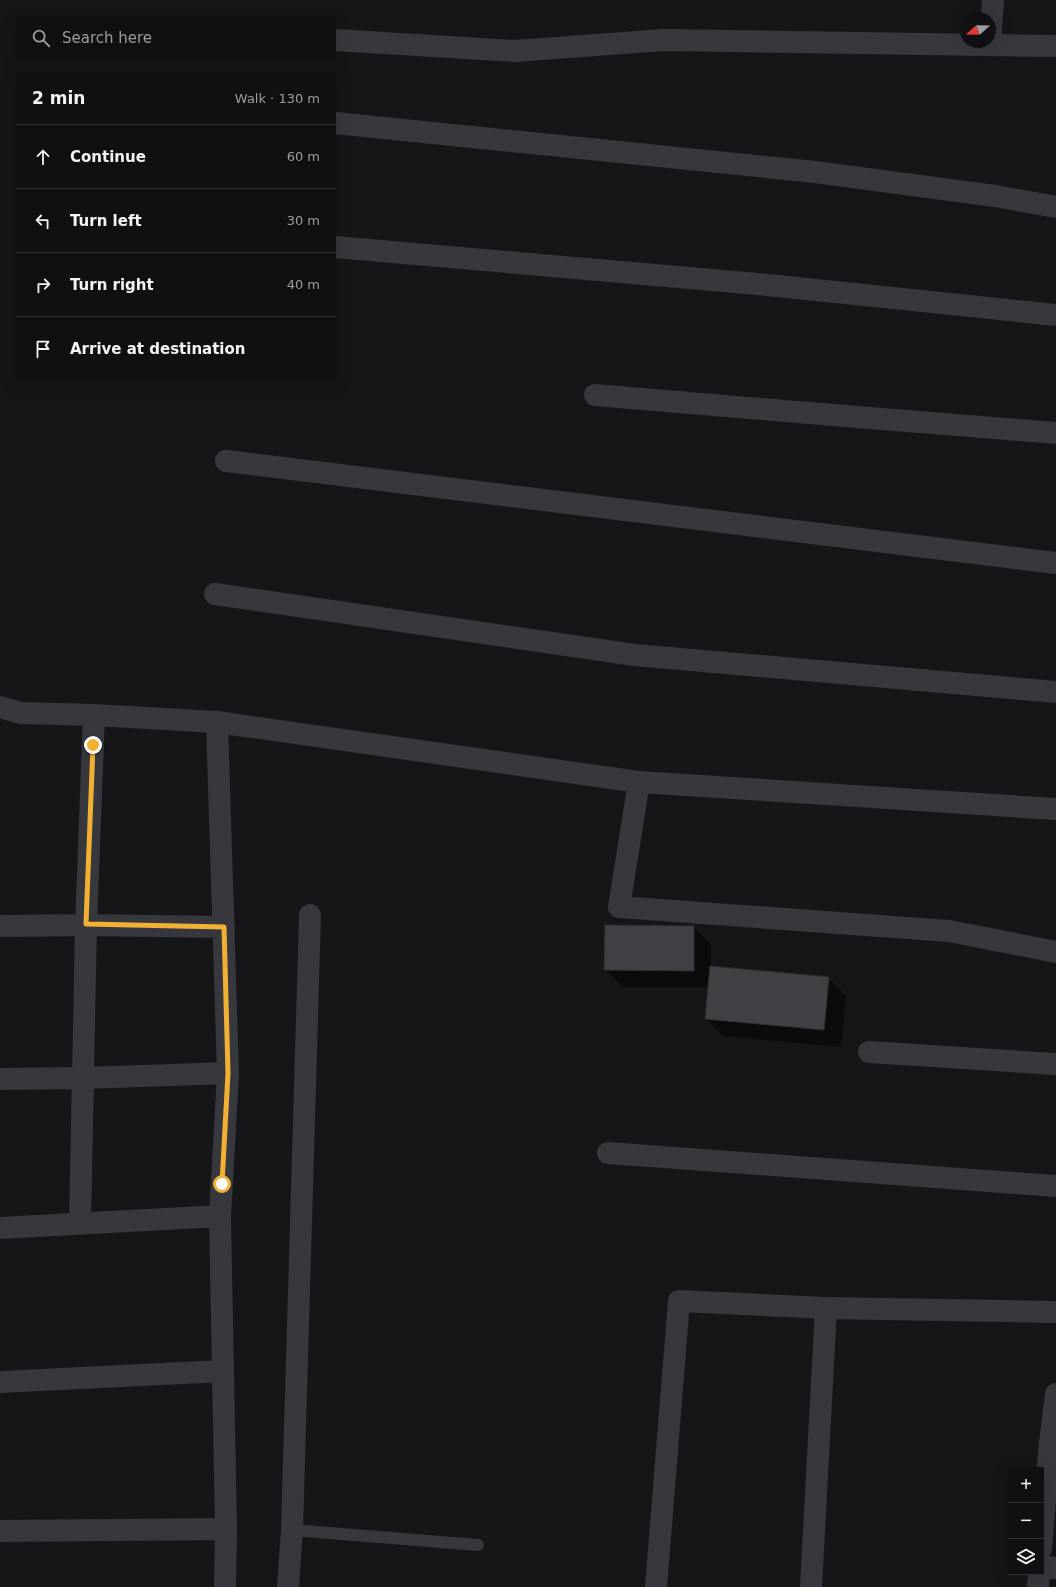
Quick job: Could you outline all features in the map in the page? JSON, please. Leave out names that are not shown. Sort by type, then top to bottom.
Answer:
[{"type":"street","points":[[992,12],[993,0]]},
{"type":"street","points":[[336,40],[516,51],[663,40],[960,45]]},
{"type":"street","points":[[996,45],[1056,46]]},
{"type":"street","points":[[336,123],[815,172],[995,196],[1056,207]]},
{"type":"street","points":[[336,247],[758,284],[1056,315]]},
{"type":"street","points":[[595,395],[797,413],[1056,433]]},
{"type":"street","points":[[226,461],[1056,563]]},
{"type":"street","points":[[215,594],[636,655],[1056,692]]},
{"type":"street","points":[[0,707],[21,713],[94,715],[217,722],[639,782],[1056,809]]},
{"type":"street","points":[[80,1223],[86,924],[94,715]]},
{"type":"street","points":[[217,722],[228,1073],[220,1216],[226,1529],[225,1587]]},
{"type":"street","points":[[639,782],[619,907],[949,931],[1056,952]]},
{"type":"street","points":[[288,1587],[292,1530],[310,915]]},
{"type":"street","points":[[0,926],[86,924],[224,927]]},
{"type":"street","points":[[869,1052],[1056,1064]]},
{"type":"street","points":[[0,1079],[228,1073]]},
{"type":"street","points":[[608,1153],[1056,1186]]},
{"type":"street","points":[[0,1228],[220,1216]]},
{"type":"street","points":[[656,1587],[679,1301],[826,1308],[1056,1312]]},
{"type":"street","points":[[811,1587],[826,1308]]},
{"type":"street","points":[[0,1382],[223,1371]]},
{"type":"street","points":[[1042,1539],[1053,1442],[1056,1394]]},
{"type":"street","points":[[0,1531],[226,1529]]},
{"type":"street","points":[[1044,1566],[1056,1568]]},
{"type":"street","points":[[1038,1587],[1039,1575]]},
{"type":"lane","points":[[292,1530],[478,1545]]},
{"type":"building","points":[[605,925],[694,926],[694,971],[604,970]]},
{"type":"building","points":[[710,966],[829,977],[824,1030],[705,1019]]},
{"type":"route","points":[[93,745],[86,924],[224,927],[228,1073],[222,1184]]}]
